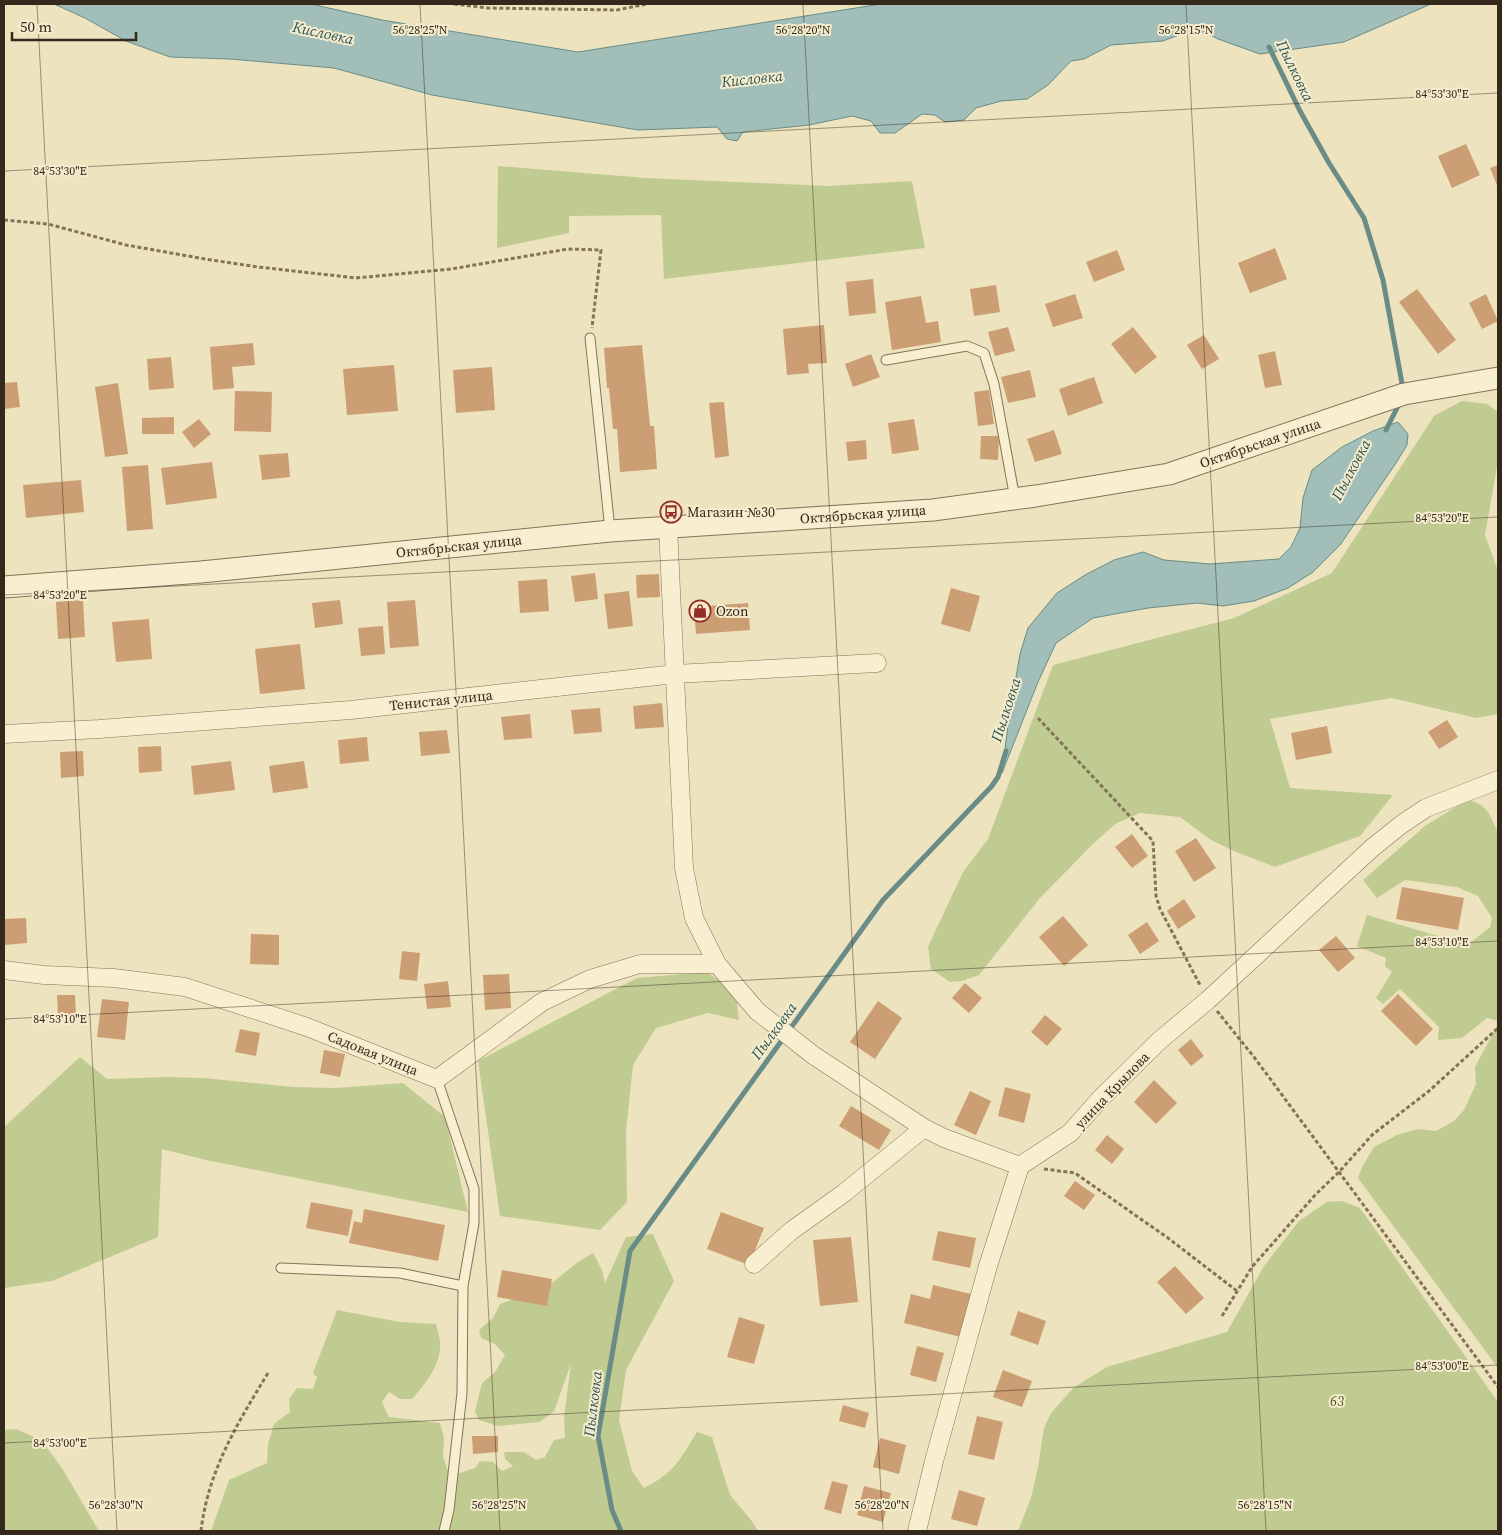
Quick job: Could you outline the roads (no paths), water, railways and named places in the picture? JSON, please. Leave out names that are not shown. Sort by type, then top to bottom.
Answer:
[{"type":"street","name":"Октябрьская улица","points":[[4,587],[201,572],[610,530],[668,528],[933,510],[1015,499],[1169,474],[1404,394],[1498,378]]},
{"type":"street","points":[[668,528],[684,868],[694,918],[716,964],[757,1011],[813,1055],[924,1128],[944,1138],[1020,1166],[988,1266],[934,1461],[917,1531]]},
{"type":"street","name":"Тенистая улица","points":[[4,734],[99,729],[351,710],[676,674],[877,663]]},
{"type":"street","name":"улица Крылова","points":[[1020,1166],[1070,1134],[1100,1099],[1159,1041],[1208,1000],[1372,848],[1426,808],[1498,780]]},
{"type":"street","points":[[437,1079],[542,1002],[590,979],[640,964],[716,964]]},
{"type":"street","name":"Садовая улица","points":[[4,970],[44,975],[114,978],[185,987],[307,1027],[437,1079]]},
{"type":"street","points":[[754,1264],[792,1231],[844,1193],[924,1128]]},
{"type":"lane","points":[[590,338],[610,530]]},
{"type":"lane","points":[[886,360],[967,346],[984,353],[994,384],[1015,499]]},
{"type":"lane","points":[[437,1079],[474,1189],[474,1223],[463,1286],[462,1392],[449,1510],[444,1531]]},
{"type":"lane","points":[[281,1268],[400,1273],[463,1286]]},
{"type":"water","name":"Кисловка","points":[[54,4],[311,4],[382,20],[578,52],[881,4],[1431,4],[1344,42],[1260,54],[1204,32],[1184,33],[1163,41],[1111,45],[1084,59],[1071,61],[1048,85],[1027,99],[1001,101],[976,108],[964,120],[945,122],[935,115],[922,114],[895,133],[880,133],[871,121],[852,116],[809,125],[743,132],[737,141],[727,139],[717,127],[638,130],[432,95],[334,68],[230,59],[170,57],[126,41],[85,18]]},
{"type":"water","points":[[1398,422],[1408,434],[1407,445],[1340,545],[1313,572],[1288,588],[1254,601],[1223,606],[1197,603],[1148,608],[1093,618],[1056,643],[1038,682],[1002,773],[1020,654],[1028,628],[1057,593],[1085,575],[1114,560],[1143,552],[1164,560],[1210,564],[1279,559],[1291,547],[1300,528],[1303,498],[1312,470],[1342,447],[1373,431]]},
{"type":"waterway","name":"Пылковка","points":[[1269,47],[1300,111],[1329,163],[1364,218],[1383,280],[1403,389]]},
{"type":"waterway","name":"Пылковка","points":[[1386,430],[1400,402]]},
{"type":"waterway","name":"Пылковка","points":[[621,1531],[612,1510],[598,1436],[630,1251],[883,900],[991,787],[998,777],[1006,751]]},
{"type":"place","name":"Магазин №30","points":[[671,512]]},
{"type":"place","name":"Ozon","points":[[700,611]]},
{"type":"park label","name":"63","points":[[1337,1401]]}]
